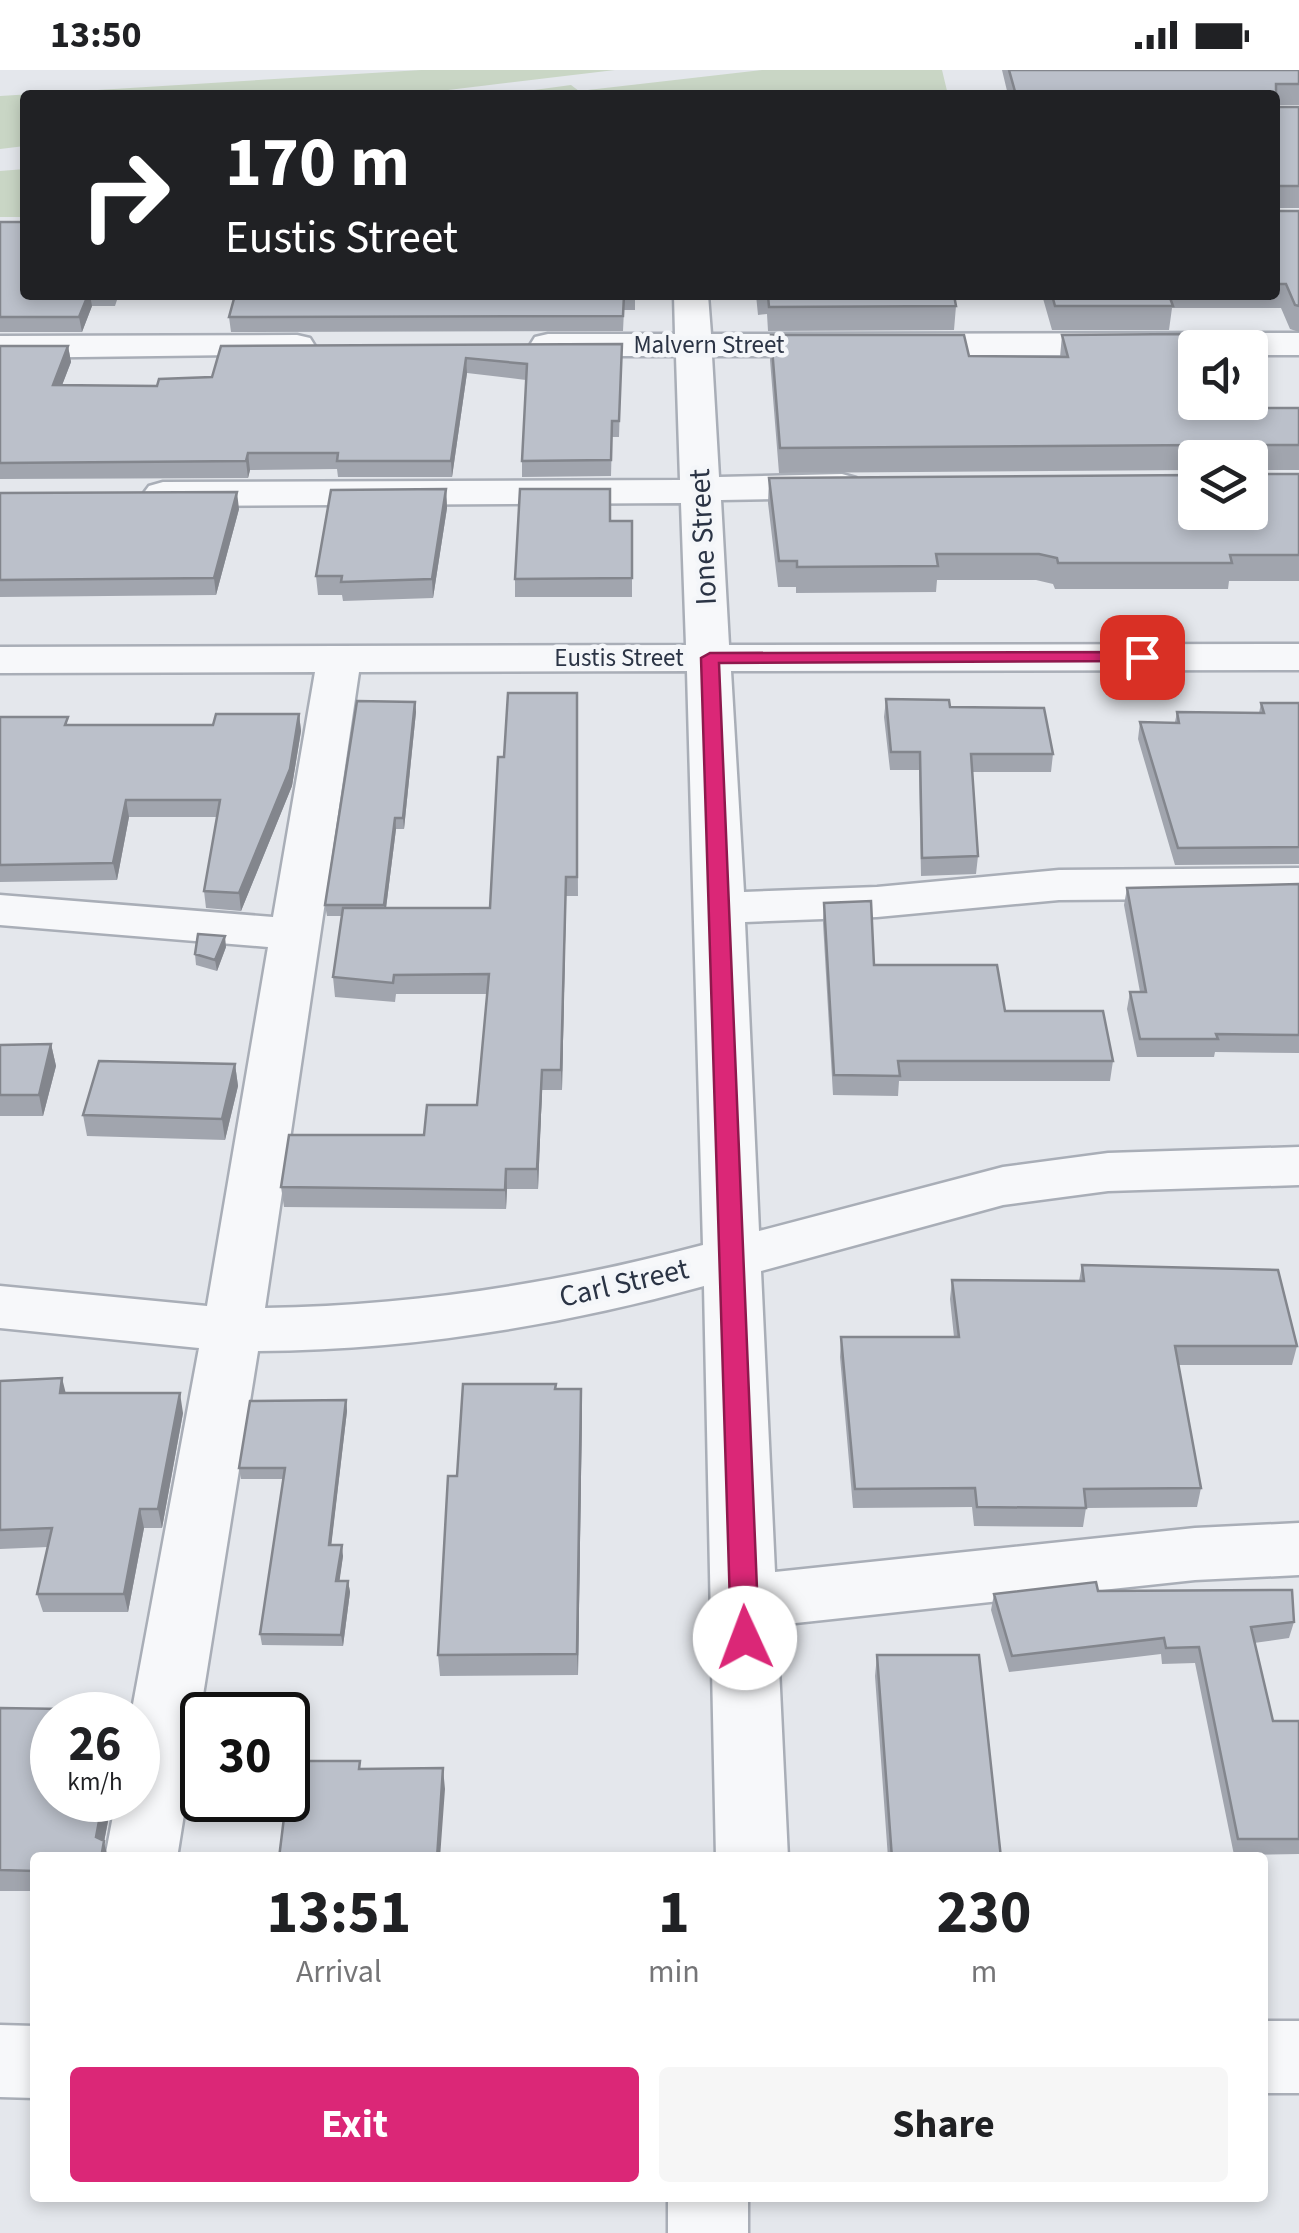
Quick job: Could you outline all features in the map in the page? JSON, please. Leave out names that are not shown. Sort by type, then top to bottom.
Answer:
[{"type":"street","name":"Malvern Street","points":[[515,345],[692,320],[1299,344]]},
{"type":"street","name":"Ione Street","points":[[692,320],[720,908],[752,1852]]},
{"type":"street","points":[[0,347],[337,346]]},
{"type":"street","points":[[120,494],[880,486]]},
{"type":"street","name":"Eustis Street","points":[[0,660],[1299,657]]},
{"type":"street","points":[[142,1852],[232,1330],[339,659]]},
{"type":"street","points":[[720,908],[878,902],[1059,885],[1299,883]]},
{"type":"street","points":[[0,910],[294,934]]},
{"type":"street","name":"Carl Street","points":[[0,1307],[232,1330],[323,1328],[466,1315],[635,1284],[1002,1186],[1108,1172],[1299,1166]]},
{"type":"street","points":[[744,1602],[1194,1554],[1299,1549]]},
{"type":"street","points":[[1268,2056],[1299,2056]]},
{"type":"street","points":[[0,2062],[30,2062]]},
{"type":"street","points":[[708,2202],[708,2233]]},
{"type":"green space","points":[[421,70],[615,70],[449,90],[97,90]]},
{"type":"green space","points":[[762,70],[942,70],[947,90],[588,90]]},
{"type":"green space","points":[[571,85],[578,90],[534,90]]},
{"type":"green space","points":[[20,95],[20,147],[0,149],[0,96]]},
{"type":"green space","points":[[20,169],[20,217],[0,217],[0,171]]},
{"type":"building","points":[[1009,70],[1299,70],[1299,84],[1276,84],[1276,90],[1015,90]]},
{"type":"building","points":[[1280,107],[1299,107],[1299,186],[1280,186]]},
{"type":"building","points":[[1280,211],[1299,211],[1299,306],[1286,284],[1280,284]]},
{"type":"building","points":[[0,222],[20,222],[20,300],[86,300],[79,317],[0,317]]},
{"type":"building","points":[[234,300],[624,300],[623,316],[229,317]]},
{"type":"building","points":[[768,300],[955,300],[956,306],[769,307]]},
{"type":"building","points":[[1053,300],[1171,300],[1173,306],[1055,306]]},
{"type":"building","points":[[1178,334],[1178,420],[1268,420],[1268,408],[1299,408],[1299,445],[1268,445],[1268,440],[1178,440],[1178,445],[780,448],[771,335],[964,335],[969,356],[1068,357],[1062,335]]},
{"type":"building","points":[[622,344],[619,421],[612,421],[611,460],[522,461],[527,364],[466,358],[451,461],[337,461],[338,453],[248,453],[246,461],[0,463],[0,346],[68,346],[53,385],[157,386],[159,379],[212,377],[221,346]]},
{"type":"building","points":[[1268,474],[1299,474],[1299,555],[1230,555],[1232,563],[1058,563],[1057,558],[1039,554],[936,554],[938,566],[797,567],[797,561],[779,561],[769,478],[1178,475],[1178,530],[1268,530]]},
{"type":"building","points":[[446,489],[432,579],[341,582],[342,576],[316,576],[331,490]]},
{"type":"building","points":[[520,489],[610,489],[610,521],[632,521],[632,578],[515,579]]},
{"type":"building","points":[[237,492],[214,578],[0,580],[0,493]]},
{"type":"building","points":[[508,693],[577,693],[577,877],[566,877],[561,1070],[542,1070],[537,1169],[506,1169],[505,1190],[281,1187],[289,1135],[424,1135],[427,1105],[477,1105],[489,974],[394,975],[393,983],[333,977],[343,908],[490,908],[498,757],[504,757]]},
{"type":"building","points":[[886,699],[949,700],[950,707],[1044,708],[1053,754],[971,754],[978,856],[922,858],[920,752],[891,752]]},
{"type":"building","points":[[357,701],[415,702],[403,818],[395,818],[384,905],[325,905]]},
{"type":"building","points":[[1261,703],[1299,703],[1299,847],[1178,848],[1140,722],[1179,723],[1177,712],[1264,713]]},
{"type":"building","points":[[216,714],[299,714],[290,769],[239,893],[204,891],[220,800],[126,800],[113,863],[0,865],[0,717],[68,717],[65,725],[213,725]]},
{"type":"building","points":[[1299,884],[1299,1035],[1216,1034],[1218,1039],[1140,1039],[1130,992],[1146,992],[1127,888]]},
{"type":"building","points":[[871,901],[874,965],[997,965],[1005,1011],[1103,1011],[1113,1061],[898,1061],[900,1076],[834,1075],[824,903]]},
{"type":"building","points":[[198,934],[225,936],[215,960],[195,954]]},
{"type":"building","points":[[51,1044],[39,1095],[0,1095],[0,1045]]},
{"type":"building","points":[[99,1061],[235,1064],[222,1119],[83,1115]]},
{"type":"building","points":[[1082,1265],[1278,1270],[1297,1346],[1175,1346],[1201,1488],[1084,1489],[1086,1508],[977,1507],[975,1488],[855,1489],[841,1337],[959,1337],[952,1280],[1084,1281]]},
{"type":"building","points":[[62,1378],[60,1393],[180,1393],[158,1509],[140,1509],[124,1594],[37,1594],[52,1528],[0,1530],[0,1381]]},
{"type":"building","points":[[463,1384],[556,1384],[555,1389],[581,1389],[577,1654],[438,1655],[448,1476],[457,1476]]},
{"type":"building","points":[[346,1400],[329,1545],[342,1545],[336,1581],[348,1581],[341,1635],[260,1634],[285,1468],[239,1468],[250,1401]]},
{"type":"building","points":[[1096,1582],[1098,1591],[1292,1590],[1294,1622],[1251,1627],[1273,1721],[1299,1721],[1299,1839],[1238,1839],[1199,1647],[1166,1648],[1164,1638],[1012,1656],[994,1594]]},
{"type":"building","points":[[877,1655],[979,1655],[1000,1852],[892,1852]]},
{"type":"building","points":[[0,1708],[30,1708],[30,1822],[99,1822],[96,1837],[104,1841],[102,1852],[30,1852],[30,1871],[0,1870]]},
{"type":"building","points":[[310,1761],[360,1761],[359,1769],[443,1768],[437,1852],[280,1852],[283,1822],[310,1822]]},
{"type":"route","points":[[745,1638],[710,658],[1142,657]]}]
